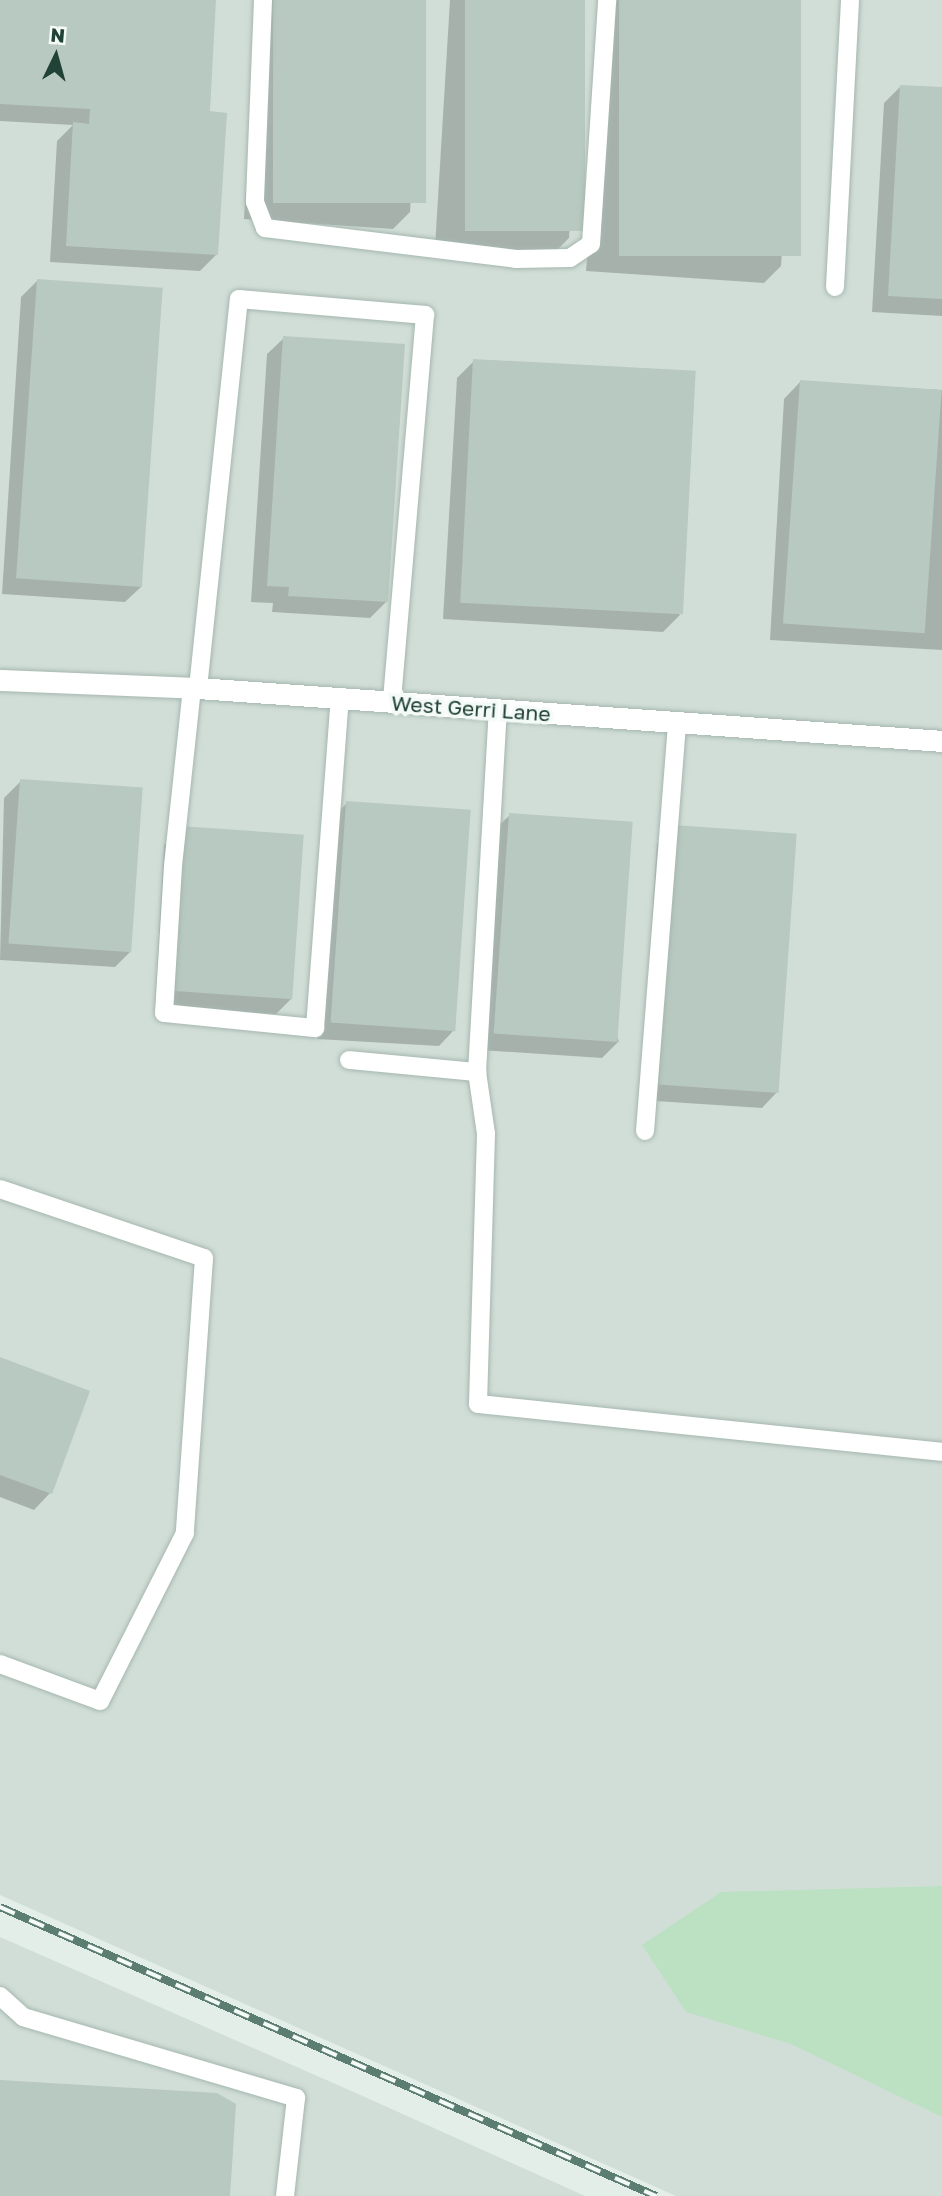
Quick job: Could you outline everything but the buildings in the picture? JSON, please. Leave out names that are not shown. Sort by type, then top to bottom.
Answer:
[{"type":"street","name":"West Gerri Lane","points":[[0,680],[195,688],[942,741]]},
{"type":"lane","points":[[262,0],[255,202],[265,228],[516,259],[570,258],[591,244],[607,0]]},
{"type":"lane","points":[[835,287],[850,0]]},
{"type":"lane","points":[[340,698],[315,1028],[164,1013],[173,866],[239,299],[425,315],[392,702]]},
{"type":"lane","points":[[498,710],[477,1072],[486,1134],[478,1404],[942,1452]]},
{"type":"lane","points":[[645,1131],[677,723]]},
{"type":"lane","points":[[349,1060],[477,1072]]},
{"type":"lane","points":[[0,1189],[204,1258],[185,1533],[100,1701],[0,1664]]},
{"type":"lane","points":[[0,1996],[23,2017],[296,2098],[285,2196]]},
{"type":"shaded area","points":[[0,0],[942,0],[942,2196],[676,2196],[0,1895]]},
{"type":"shaded area","points":[[0,1937],[356,2093],[585,2196],[0,2196]]},
{"type":"green space","points":[[942,1886],[942,2117],[791,2044],[686,2012],[642,1945],[721,1892]]},
{"type":"railway","points":[[0,1907],[656,2196]]}]
